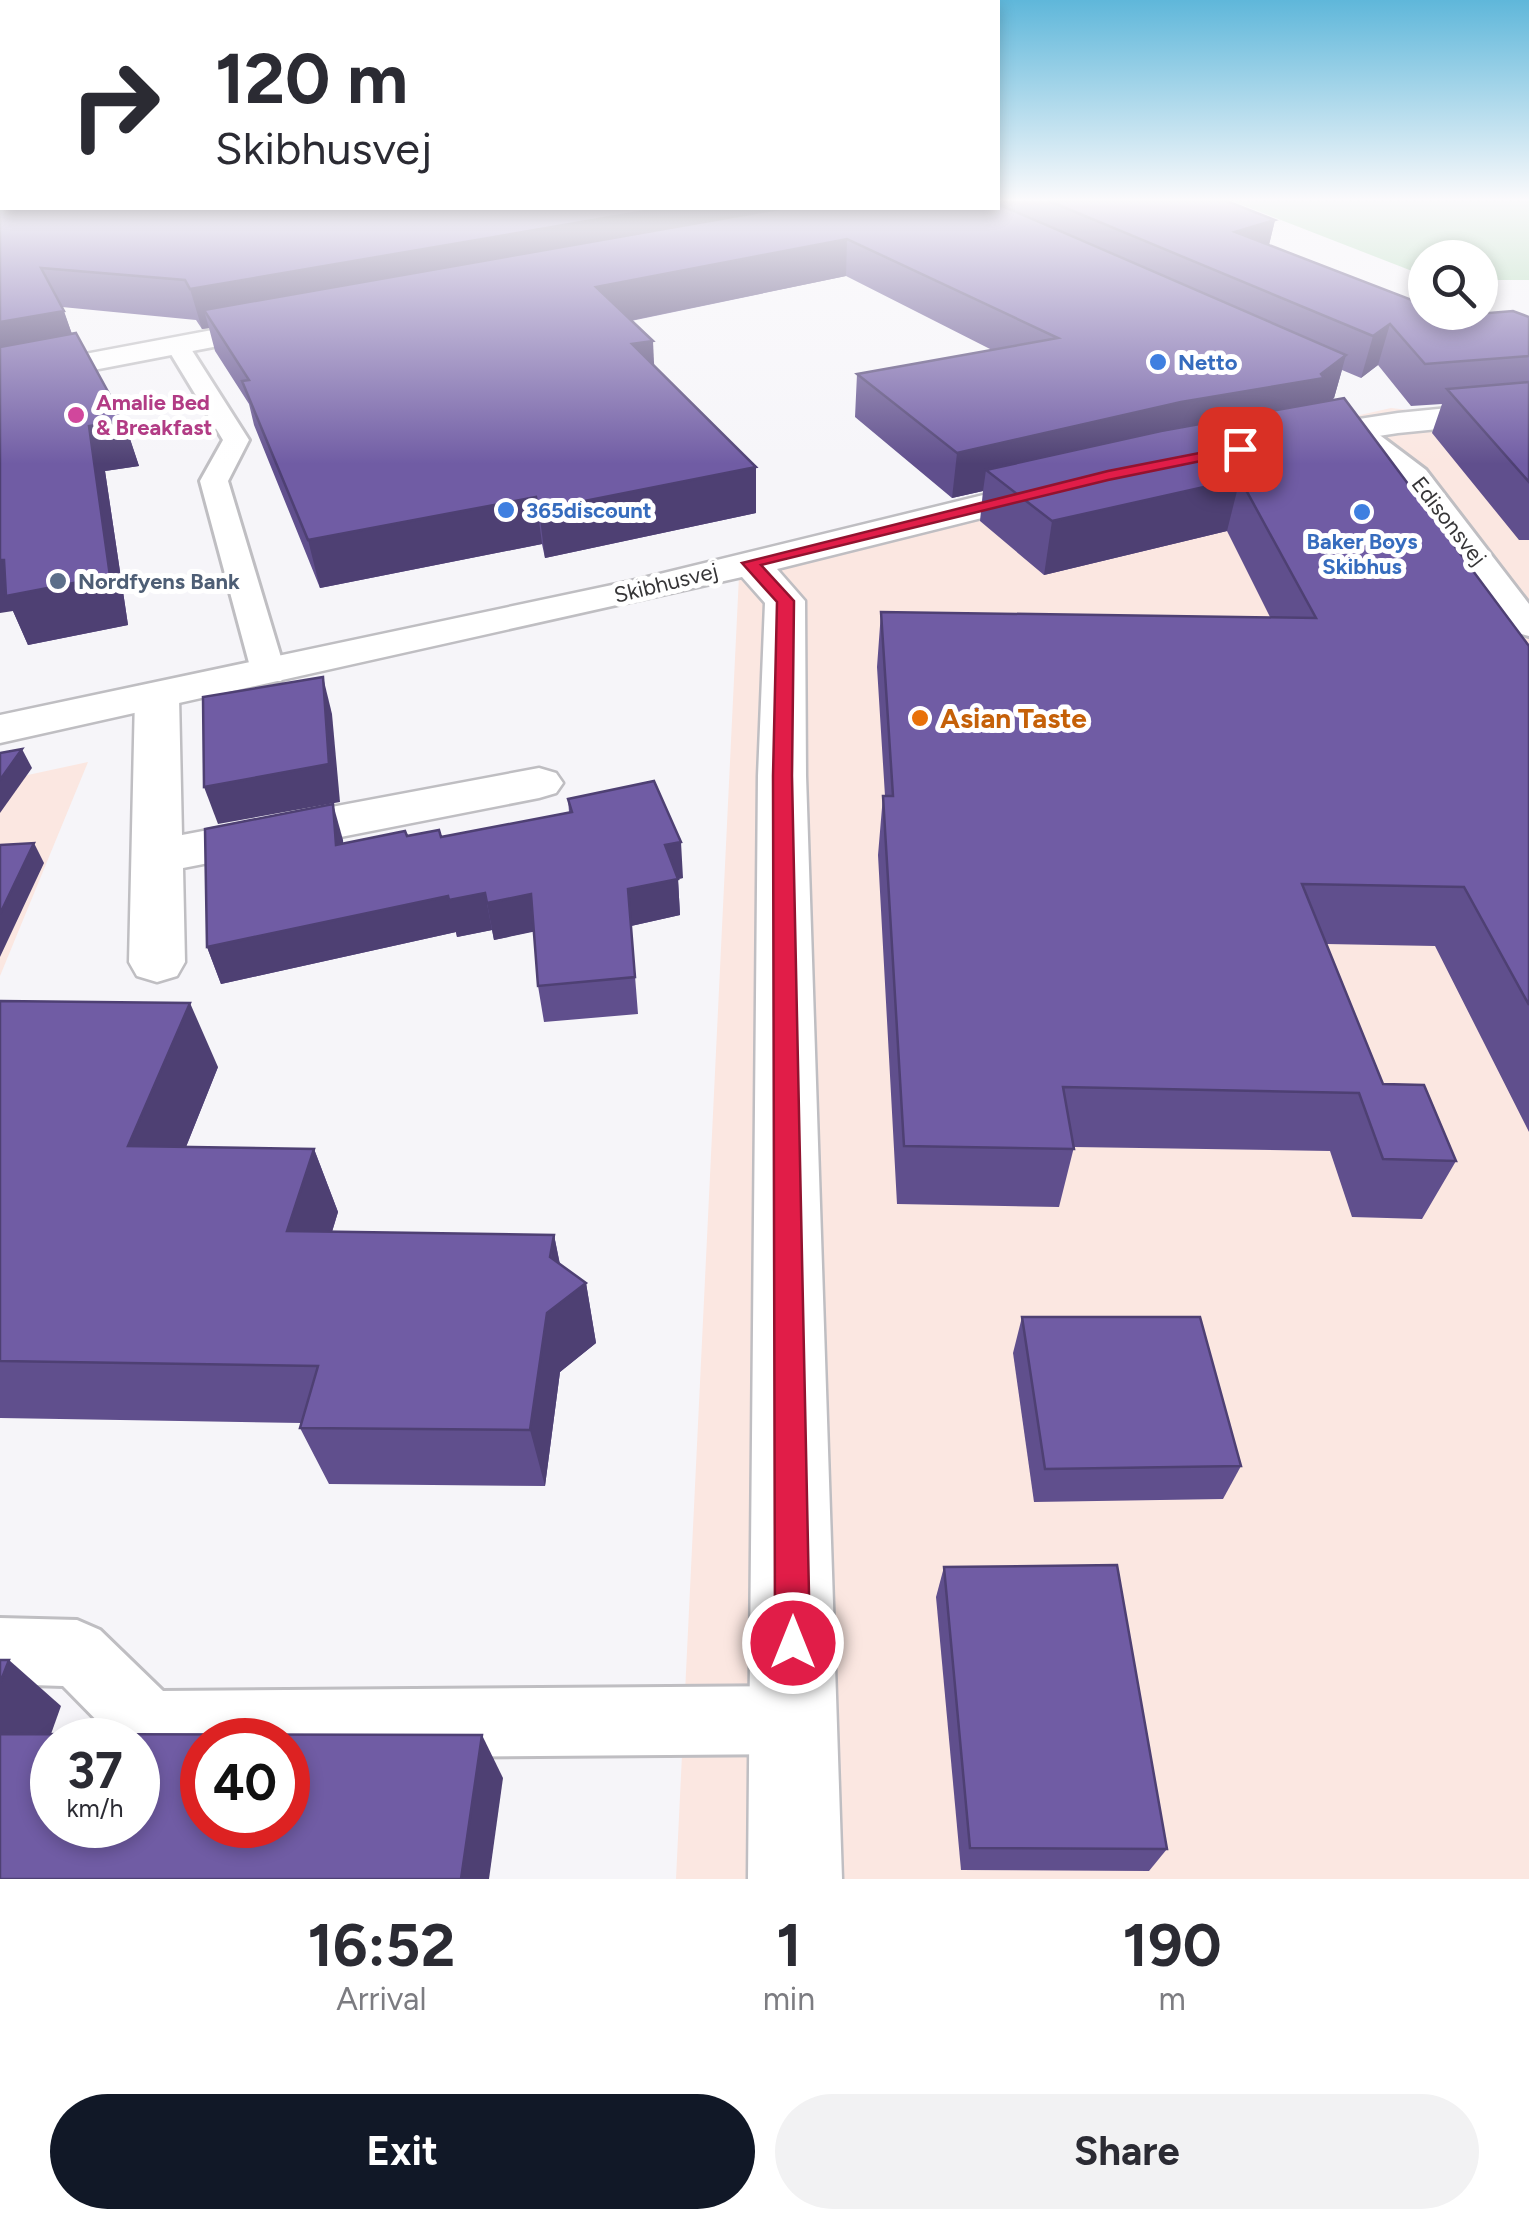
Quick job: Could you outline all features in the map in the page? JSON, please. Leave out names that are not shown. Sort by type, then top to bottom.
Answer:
[{"type":"street","points":[[0,379],[314,320]]},
{"type":"street","points":[[1255,446],[1363,416],[1398,422],[1529,410]]},
{"type":"street","name":"Skibhusvej","points":[[0,729],[269,674],[1089,480]]},
{"type":"street","points":[[750,563],[785,601],[782,776],[795,1879]]},
{"type":"street","points":[[157,697],[157,962]]},
{"type":"street","points":[[157,856],[539,783]]},
{"type":"lane","points":[[178,346],[236,440],[214,481],[269,674]]},
{"type":"lane","name":"Edisonsvej","points":[[1363,416],[1416,476],[1529,626]]},
{"type":"lane","points":[[0,1651],[77,1653],[148,1725],[794,1720]]},
{"type":"shaded area","points":[[1391,408],[1529,424],[1529,1879],[676,1879],[740,555]]},
{"type":"shaded area","points":[[88,762],[0,976],[0,781]]},
{"type":"building","points":[[0,289],[52,289],[64,311],[0,322]]},
{"type":"building","points":[[325,289],[598,289],[653,341],[632,344],[756,467],[539,510],[536,497],[308,540],[242,381],[249,380],[204,310]]},
{"type":"building","points":[[953,289],[1193,289],[1346,355],[1321,374],[1324,378],[1181,402],[957,453],[857,374],[1058,338]]},
{"type":"building","points":[[1259,289],[1383,289],[1408,298],[1408,330],[1498,330],[1498,312],[1513,311],[1529,317],[1529,356],[1425,364],[1390,324],[1373,336]]},
{"type":"building","points":[[76,333],[124,421],[89,426],[110,576],[6,596],[4,560],[0,560],[0,347]]},
{"type":"building","points":[[1529,382],[1529,482],[1447,389]]},
{"type":"building","points":[[1344,398],[1529,646],[1529,1005],[1464,887],[1302,884],[1383,1084],[1424,1085],[1456,1161],[1383,1159],[1359,1093],[1063,1087],[1074,1149],[904,1146],[883,796],[893,796],[881,612],[1316,618],[1240,479],[1052,521],[986,470],[1161,431]]},
{"type":"building","points":[[323,677],[329,764],[204,787],[203,697]]},
{"type":"building","points":[[22,749],[0,780],[0,753]]},
{"type":"building","points":[[654,781],[681,842],[665,845],[678,879],[628,889],[635,977],[538,986],[531,894],[487,903],[485,893],[449,900],[448,896],[207,947],[205,829],[333,804],[336,845],[405,831],[407,836],[439,830],[441,837],[572,812],[568,799]]},
{"type":"building","points":[[34,843],[0,914],[0,845]]},
{"type":"building","points":[[0,1001],[190,1003],[128,1146],[314,1149],[287,1231],[554,1235],[550,1257],[586,1283],[547,1313],[530,1430],[300,1428],[318,1366],[0,1361]]},
{"type":"building","points":[[1022,1317],[1200,1317],[1241,1466],[1045,1469]]},
{"type":"building","points":[[1117,1565],[1167,1849],[970,1848],[944,1567]]},
{"type":"building","points":[[0,1660],[9,1660],[0,1683]]},
{"type":"building","points":[[0,1734],[30,1734],[30,1848],[160,1848],[160,1734],[180,1734],[180,1848],[310,1848],[310,1735],[482,1735],[461,1879],[0,1879]]},
{"type":"place","name":"Netto","points":[[1158,362]]},
{"type":"place","name":"Amalie Bed & Breakfast","points":[[76,415]]},
{"type":"place","name":"365discount","points":[[506,510]]},
{"type":"place","name":"Baker Boys Skibhus","points":[[1362,512]]},
{"type":"place","name":"Nordfyens Bank","points":[[58,581]]},
{"type":"place","name":"Asian Taste","points":[[920,718]]},
{"type":"route","points":[[793,1643],[782,776],[785,601],[750,563],[1108,475],[1240,449]]}]
